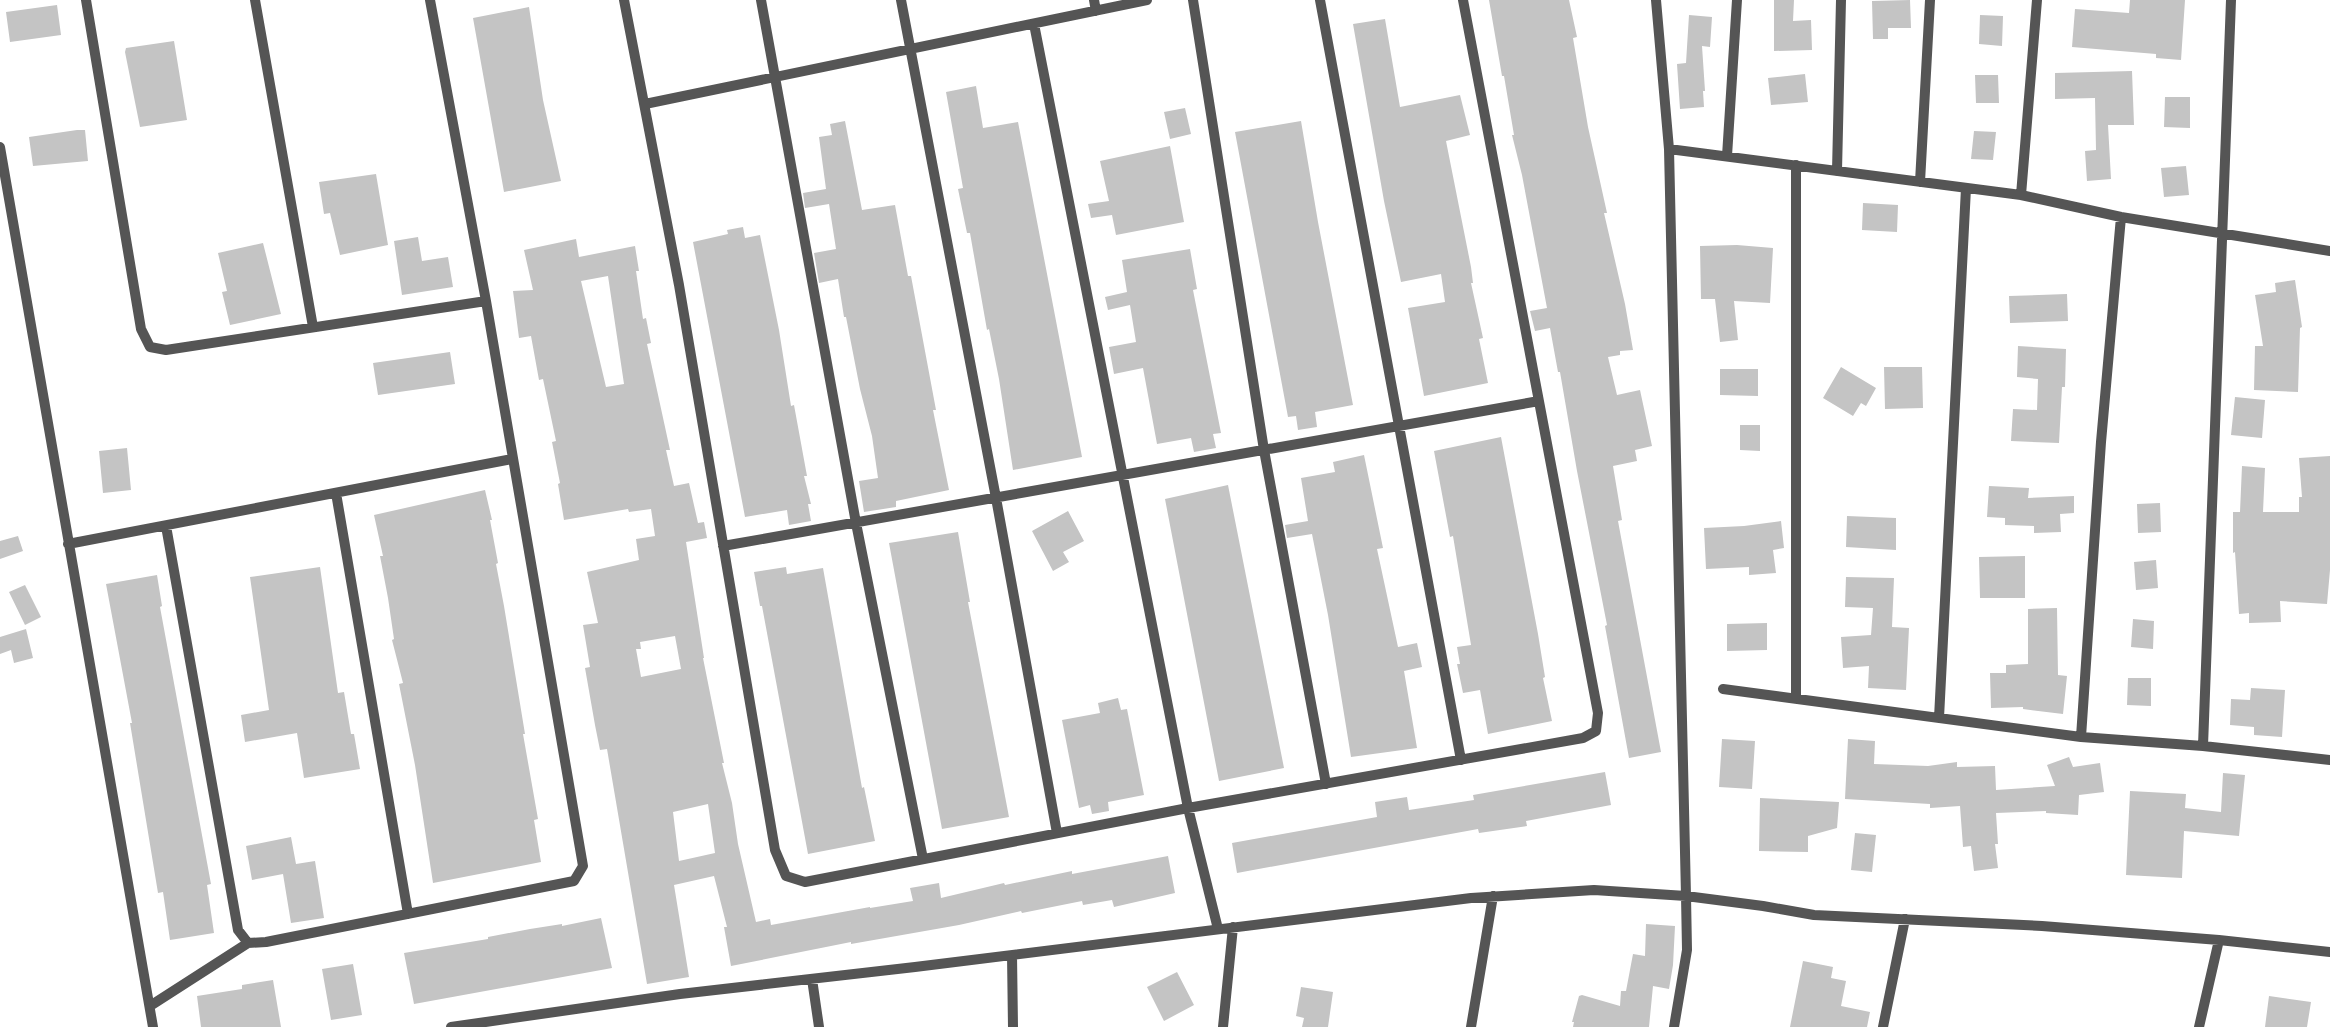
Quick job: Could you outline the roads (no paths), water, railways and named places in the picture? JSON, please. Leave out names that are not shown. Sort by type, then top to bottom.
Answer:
[{"type":"street","points":[[86,0],[141,329],[150,347],[166,350],[486,301]]},
{"type":"street","points":[[255,0],[313,328]]},
{"type":"street","points":[[150,1006],[248,943],[266,942],[561,885],[574,881],[583,866],[486,301],[430,0]]},
{"type":"street","points":[[624,0],[679,285],[775,850],[786,876],[805,882],[1188,808],[1583,738],[1596,731],[1598,713],[1463,0]]},
{"type":"street","points":[[761,0],[856,523],[923,859]]},
{"type":"street","points":[[901,0],[996,498],[1057,833]]},
{"type":"street","points":[[1094,0],[1096,11]]},
{"type":"street","points":[[645,104],[1147,0]]},
{"type":"street","points":[[1193,0],[1264,450],[1326,784]]},
{"type":"street","points":[[1320,0],[1461,760]]},
{"type":"street","points":[[1656,0],[1669,149],[1687,950],[1674,1027]]},
{"type":"street","points":[[1727,156],[1737,0]]},
{"type":"street","points":[[1837,171],[1841,0]]},
{"type":"street","points":[[1920,182],[1930,0]]},
{"type":"street","points":[[2020,195],[2037,0]]},
{"type":"street","points":[[2203,746],[2221,233],[2231,0]]},
{"type":"street","points":[[1034,24],[1188,808],[1218,929]]},
{"type":"street","points":[[0,147],[153,1027]]},
{"type":"street","points":[[1669,149],[2020,195],[2121,217],[2330,252]]},
{"type":"street","points":[[1796,165],[1796,699]]},
{"type":"street","points":[[1939,718],[1966,188]]},
{"type":"street","points":[[2081,737],[2101,442],[2121,217]]},
{"type":"street","points":[[723,546],[1539,401]]},
{"type":"street","points":[[68,544],[512,459]]},
{"type":"street","points":[[336,493],[408,914]]},
{"type":"street","points":[[166,526],[238,930],[248,943]]},
{"type":"street","points":[[1723,689],[2081,737],[2203,746],[2330,760]]},
{"type":"street","points":[[451,1027],[672,995],[1012,955],[1233,927],[1493,896],[1594,890],[1686,896],[1763,906],[1814,915],[2042,926],[2219,940],[2330,952]]},
{"type":"street","points":[[1471,1027],[1493,896]]},
{"type":"street","points":[[1883,1027],[1905,919]]},
{"type":"street","points":[[1223,1027],[1233,927]]},
{"type":"street","points":[[2199,1027],[2219,940]]},
{"type":"street","points":[[1012,955],[1012,1027]]},
{"type":"street","points":[[812,979],[819,1027]]}]
